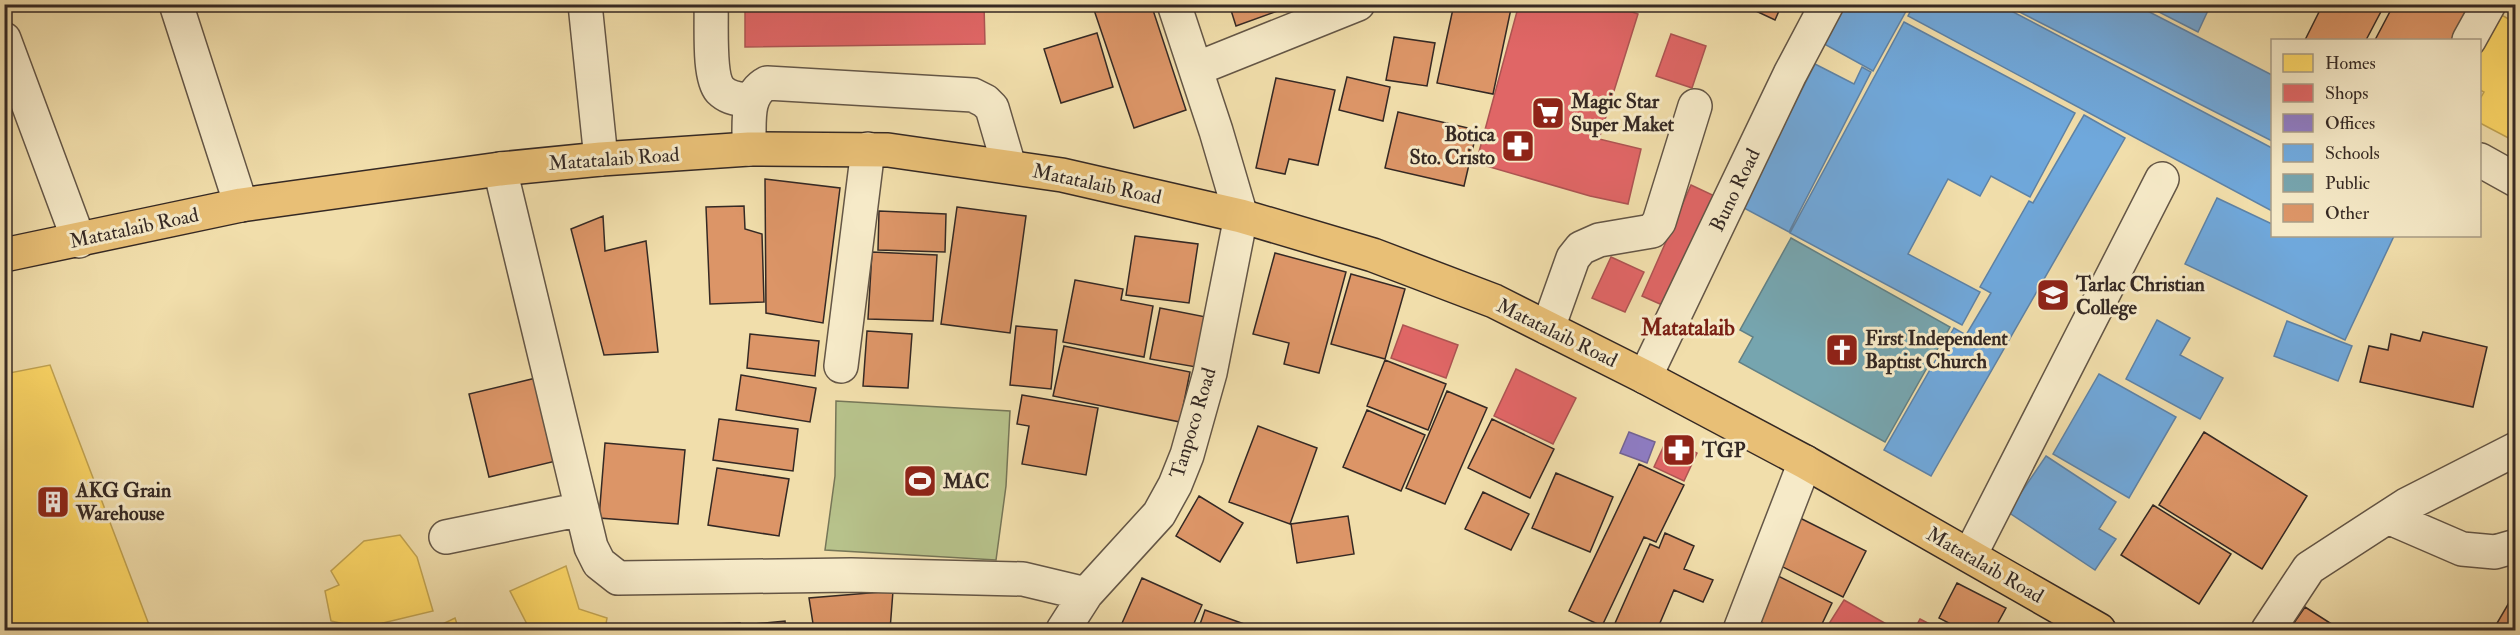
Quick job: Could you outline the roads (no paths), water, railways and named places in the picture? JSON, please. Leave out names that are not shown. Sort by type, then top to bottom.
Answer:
[{"type":"main road","name":"Matatalaib Road","points":[[4,255],[241,205],[500,169],[601,159],[749,150],[868,149],[1062,174],[1241,216],[1384,260],[1494,302],[1645,377],[1805,462],[2099,630]]},
{"type":"street","points":[[176,4],[241,205]]},
{"type":"street","points":[[585,4],[601,159]]},
{"type":"street","points":[[711,4],[713,70],[719,89],[733,99],[752,99]]},
{"type":"street","points":[[1174,4],[1241,216]]},
{"type":"street","points":[[1196,69],[1358,4]]},
{"type":"street","name":"Buno Road","points":[[1645,377],[1790,74],[1827,4]]},
{"type":"street","points":[[2470,39],[2489,4]]},
{"type":"street","points":[[4,39],[79,241]]},
{"type":"street","points":[[749,150],[752,99],[757,89],[767,83],[973,94],[992,108],[1009,166]]},
{"type":"street","points":[[1548,328],[1573,258],[1581,248],[1599,240],[1652,231],[1659,222],[1695,106]]},
{"type":"street","points":[[841,366],[868,149]]},
{"type":"street","points":[[2481,161],[2516,180]]},
{"type":"street","points":[[500,169],[591,547],[599,563],[618,578],[851,575],[1023,579],[1086,594]]},
{"type":"street","points":[[1970,555],[2162,179]]},
{"type":"street","name":"Tanpoco Road","points":[[1063,630],[1086,594],[1159,514],[1179,475],[1187,455],[1209,374],[1241,216]]},
{"type":"street","points":[[2268,630],[2309,568],[2406,505],[2516,449]]},
{"type":"street","points":[[1740,630],[1805,462]]},
{"type":"street","points":[[446,537],[582,509]]},
{"type":"street","points":[[2388,517],[2462,549],[2495,552],[2516,546]]},
{"type":"place","name":"Magic Star Super Maket","points":[[1548,113]]},
{"type":"place","name":"Botica Sto. Cristo","points":[[1518,146]]},
{"type":"place","name":"Tarlac Christian College","points":[[2053,295]]},
{"type":"place","name":"First Independent Baptist Church","points":[[1842,350]]},
{"type":"place","name":"TGP","points":[[1679,450]]},
{"type":"place","name":"MAC","points":[[920,481]]},
{"type":"place","name":"AKG Grain Warehouse","points":[[53,502]]},
{"type":"district","name":"Matatalaib","points":[[1688,328]]}]
